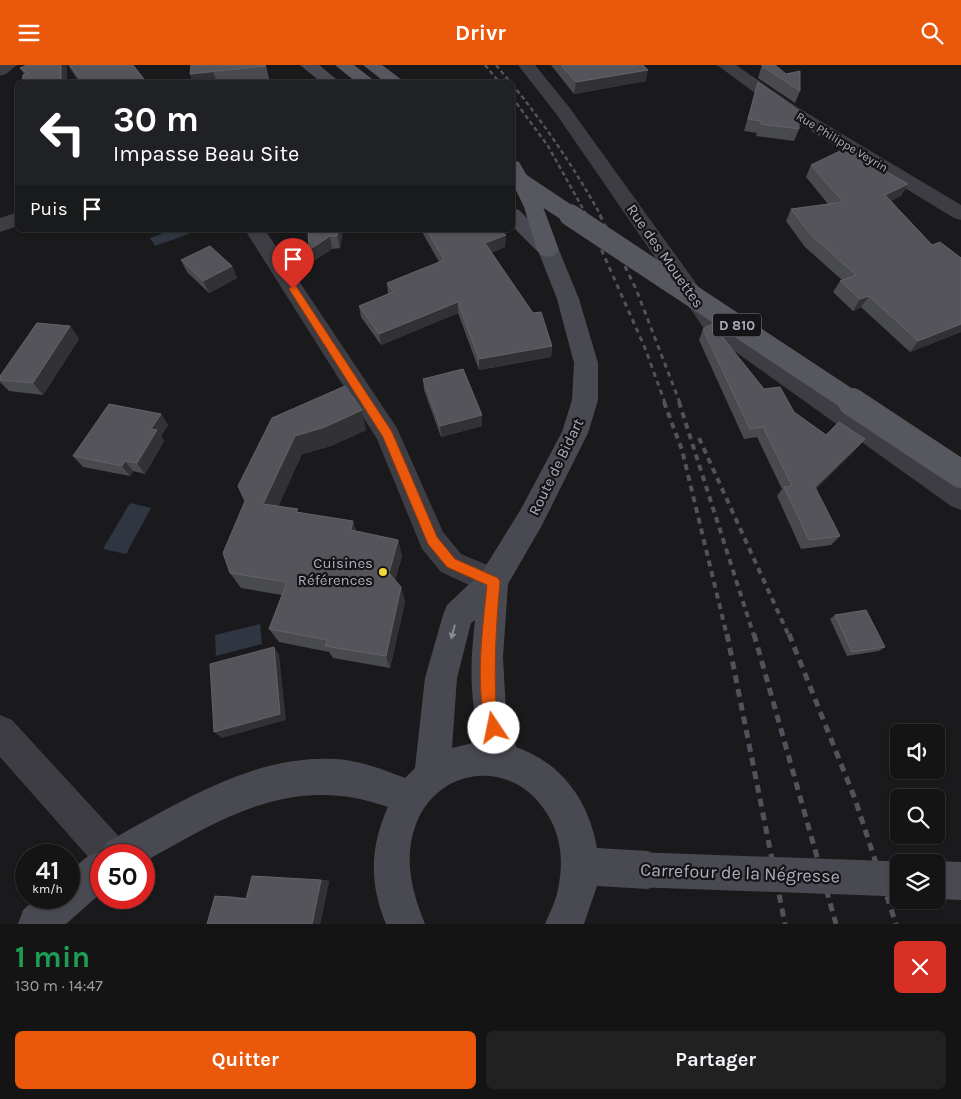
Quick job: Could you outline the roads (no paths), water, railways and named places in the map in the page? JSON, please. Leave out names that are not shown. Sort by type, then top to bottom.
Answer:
[{"type":"main road","points":[[308,65],[329,80]]},
{"type":"main road","points":[[343,65],[365,80]]},
{"type":"main road","points":[[371,65],[394,80]]},
{"type":"main road","points":[[515,171],[527,192],[543,231],[548,251]]},
{"type":"main road","name":"D 810","points":[[515,178],[961,474]]},
{"type":"main road","name":"Route de Bidart","points":[[406,924],[396,907],[390,869],[395,831],[421,787],[441,678],[458,615],[493,582],[561,464],[575,433],[585,399],[587,382],[582,346],[568,299],[548,251],[515,218]]},
{"type":"main road","name":"Route de Bidart","points":[[493,582],[488,657],[489,712],[503,759]]},
{"type":"main road","points":[[140,844],[193,814],[266,784],[326,775],[376,785],[421,787],[454,763],[478,757],[503,759],[527,768],[548,785],[565,807],[576,835],[580,866],[572,912],[564,924]]},
{"type":"main road","name":"Carrefour de la Négresse","points":[[580,866],[648,871],[890,879]]},
{"type":"main road","points":[[80,887],[90,878]]},
{"type":"main road","points":[[945,880],[961,881]]},
{"type":"main road","points":[[37,924],[54,909]]},
{"type":"street","points":[[0,71],[9,65]]},
{"type":"street","name":"Rue des Mouettes","points":[[526,65],[563,111],[713,324],[961,498]]},
{"type":"street","name":"Rue Philippe Veyrin","points":[[725,65],[790,111],[961,214]]},
{"type":"street","points":[[0,225],[15,219]]},
{"type":"street","points":[[256,232],[388,435],[432,540],[451,563],[493,582]]},
{"type":"street","points":[[0,731],[101,844]]},
{"type":"railway","points":[[485,65],[498,80]]},
{"type":"railway","points":[[496,65],[508,80]]},
{"type":"railway","points":[[515,88],[560,148],[601,216]]},
{"type":"railway","points":[[515,101],[548,146],[587,216]]},
{"type":"railway","points":[[586,215],[645,348],[665,403]]},
{"type":"railway","points":[[600,215],[636,289],[680,403]]},
{"type":"railway","points":[[664,402],[682,450],[727,636]]},
{"type":"railway","points":[[679,402],[754,636]]},
{"type":"railway","points":[[699,438],[789,636]]},
{"type":"railway","points":[[727,634],[785,924]]},
{"type":"railway","points":[[754,634],[836,924]]},
{"type":"railway","points":[[789,634],[855,799],[896,924]]},
{"type":"place","name":"Cuisines Références","points":[[383,572]]}]
